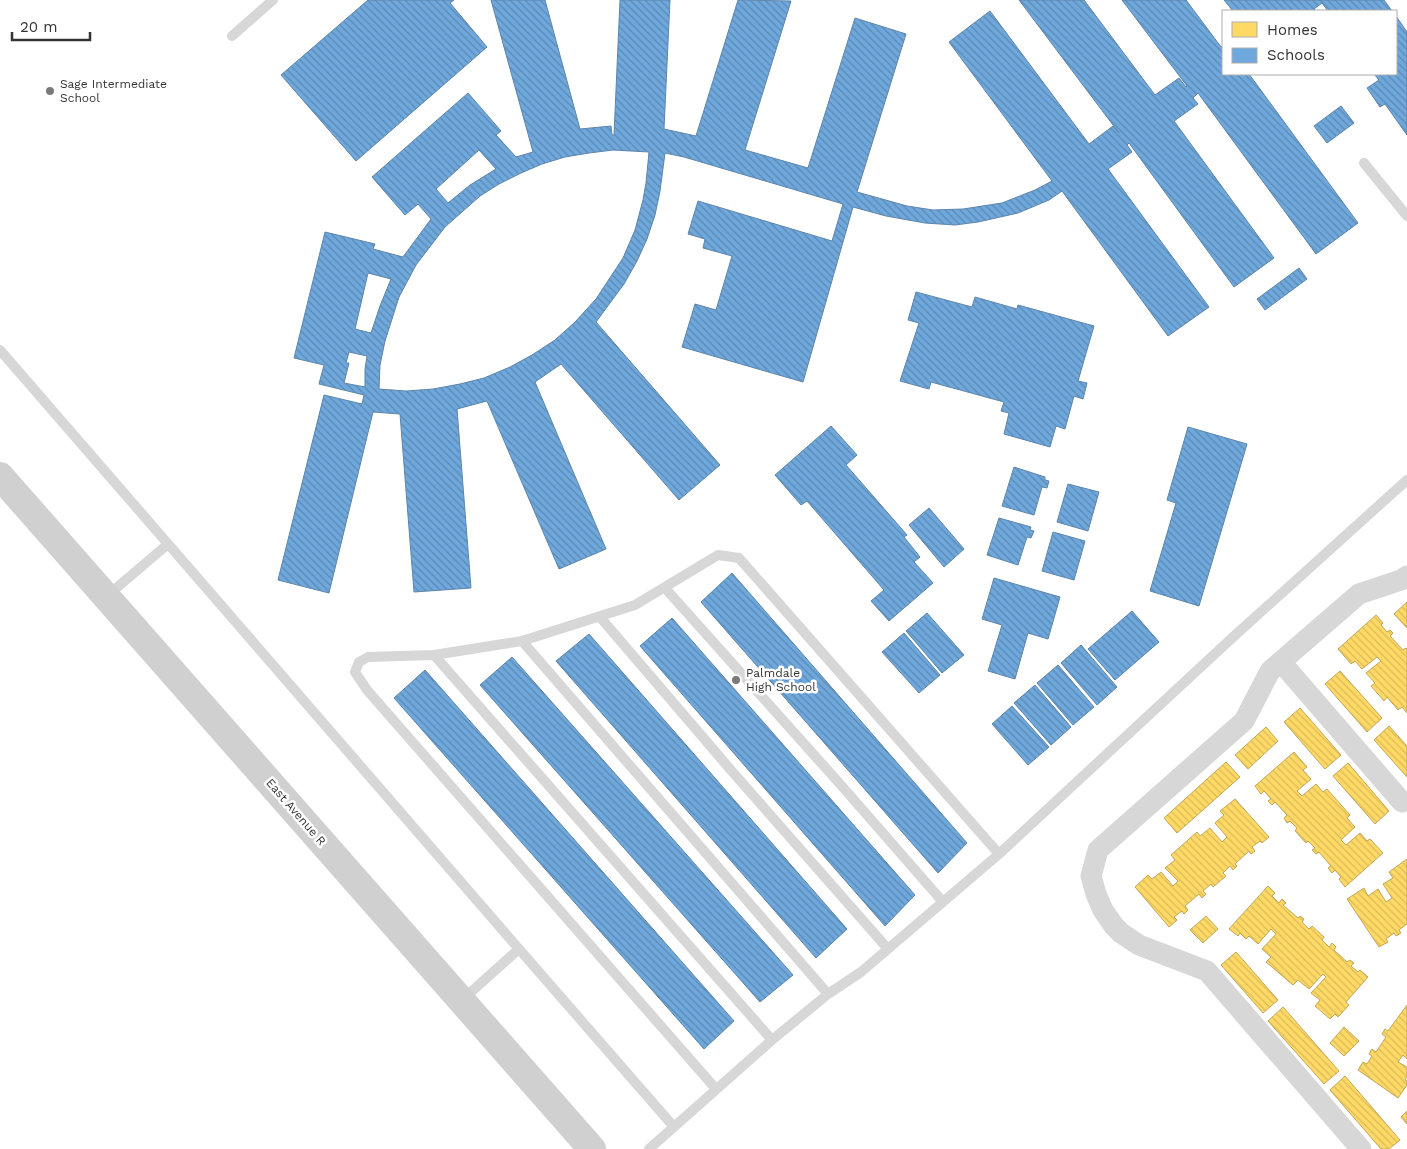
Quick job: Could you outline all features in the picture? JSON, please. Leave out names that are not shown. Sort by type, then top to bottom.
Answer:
[{"type":"main road","name":"East Avenue R","points":[[0,476],[592,1149]]},
{"type":"street","points":[[1361,1149],[1207,971],[1139,945],[1114,926],[1103,910],[1096,894],[1092,876],[1098,850],[1244,720],[1270,672],[1280,662],[1359,594],[1401,580],[1407,576]]},
{"type":"street","points":[[1280,662],[1402,802]]},
{"type":"lane","points":[[232,36],[273,0]]},
{"type":"lane","points":[[1364,163],[1407,216]]},
{"type":"lane","points":[[0,350],[674,1127]]},
{"type":"lane","points":[[649,1149],[772,1040],[828,994],[861,972],[999,854],[1232,638],[1407,480]]},
{"type":"lane","points":[[106,596],[168,544]]},
{"type":"lane","points":[[716,1089],[367,690],[355,672],[359,662],[368,657],[434,655],[522,641],[635,605],[718,555],[739,558],[999,854]]},
{"type":"lane","points":[[665,588],[943,902]]},
{"type":"lane","points":[[600,617],[888,949]]},
{"type":"lane","points":[[522,641],[828,994]]},
{"type":"lane","points":[[434,655],[772,1040]]},
{"type":"lane","points":[[462,1000],[518,949]]},
{"type":"building: Homes","points":[[1407,602],[1407,628],[1394,614]]},
{"type":"building: Homes","points":[[1376,615],[1383,623],[1381,625],[1387,632],[1390,630],[1393,633],[1390,636],[1403,650],[1407,649],[1407,713],[1402,707],[1398,710],[1387,697],[1384,701],[1371,686],[1375,683],[1366,673],[1381,661],[1377,657],[1362,669],[1355,661],[1351,664],[1338,649]]},
{"type":"building: Homes","points":[[1340,671],[1382,718],[1367,732],[1325,684]]},
{"type":"building: Homes","points":[[1300,708],[1341,755],[1325,769],[1284,722]]},
{"type":"building: Homes","points":[[1389,726],[1407,746],[1407,777],[1374,740]]},
{"type":"building: Homes","points":[[1266,727],[1278,741],[1248,769],[1235,755]]},
{"type":"building: Homes","points":[[1294,752],[1307,767],[1303,770],[1311,779],[1297,791],[1302,796],[1316,784],[1323,792],[1327,789],[1350,815],[1347,818],[1355,827],[1341,840],[1346,845],[1360,833],[1367,841],[1370,839],[1383,853],[1345,887],[1339,879],[1341,877],[1335,870],[1332,873],[1328,868],[1331,866],[1319,852],[1316,854],[1312,850],[1315,848],[1308,841],[1306,843],[1295,831],[1297,828],[1290,821],[1287,823],[1284,818],[1287,815],[1275,802],[1272,805],[1268,801],[1271,799],[1264,791],[1261,794],[1255,786]]},
{"type":"building: Homes","points":[[1226,762],[1240,777],[1177,833],[1164,818]]},
{"type":"building: Homes","points":[[1348,763],[1389,811],[1375,824],[1333,776]]},
{"type":"building: Homes","points":[[1235,799],[1269,837],[1262,843],[1260,841],[1252,847],[1255,851],[1251,854],[1249,851],[1235,864],[1237,866],[1233,870],[1230,866],[1223,873],[1226,876],[1213,887],[1211,884],[1203,891],[1206,894],[1202,898],[1199,894],[1185,906],[1188,910],[1184,914],[1182,911],[1174,917],[1177,920],[1169,927],[1135,887],[1148,875],[1152,879],[1161,872],[1173,886],[1178,881],[1165,868],[1175,860],[1171,855],[1197,832],[1200,836],[1210,828],[1222,842],[1227,837],[1215,823],[1224,815],[1220,811]]},
{"type":"building: Homes","points":[[1407,859],[1407,924],[1399,930],[1401,933],[1396,936],[1394,933],[1386,939],[1388,942],[1379,947],[1347,899],[1364,888],[1368,896],[1378,889],[1386,902],[1392,898],[1383,884],[1393,878],[1389,872]]},
{"type":"building: Homes","points":[[1268,886],[1275,893],[1272,896],[1279,903],[1282,899],[1286,903],[1283,905],[1298,918],[1300,916],[1304,919],[1302,922],[1309,929],[1312,926],[1324,937],[1322,940],[1329,947],[1332,943],[1336,947],[1334,950],[1347,962],[1350,960],[1354,963],[1351,966],[1358,972],[1360,970],[1368,977],[1346,1002],[1349,1005],[1338,1017],[1335,1014],[1330,1019],[1315,1006],[1320,1000],[1311,993],[1326,977],[1323,974],[1309,989],[1298,980],[1293,985],[1266,962],[1271,957],[1262,949],[1276,934],[1271,929],[1258,944],[1249,936],[1246,939],[1240,933],[1238,936],[1229,929]]},
{"type":"building: Homes","points":[[1206,916],[1218,929],[1203,943],[1190,930]]},
{"type":"building: Homes","points":[[1236,952],[1278,1000],[1263,1013],[1221,965]]},
{"type":"building: Homes","points":[[1407,1005],[1407,1059],[1403,1055],[1398,1062],[1407,1067],[1407,1077],[1405,1080],[1407,1085],[1398,1098],[1358,1070],[1363,1062],[1367,1064],[1372,1056],[1369,1054],[1372,1049],[1376,1052],[1386,1037],[1382,1034],[1385,1029],[1388,1031]]},
{"type":"building: Homes","points":[[1283,1007],[1339,1071],[1324,1084],[1268,1021]]},
{"type":"building: Homes","points":[[1344,1027],[1359,1041],[1344,1056],[1330,1043]]},
{"type":"building: Homes","points":[[1345,1076],[1400,1140],[1389,1149],[1381,1149],[1330,1090]]},
{"type":"building: Homes","points":[[1407,1111],[1407,1124],[1401,1117]]},
{"type":"building: Schools","points":[[368,0],[454,0],[450,3],[487,47],[356,161],[281,75]]},
{"type":"building: Schools","points":[[491,0],[545,0],[580,129],[611,126],[612,135],[614,135],[620,0],[670,0],[664,129],[696,136],[738,0],[791,1],[745,150],[808,168],[855,18],[906,34],[857,192],[907,206],[933,210],[963,209],[1002,203],[1052,181],[949,42],[990,11],[1089,144],[1113,126],[1119,133],[1019,0],[1084,0],[1155,95],[1179,78],[1187,86],[1122,0],[1186,0],[1222,46],[1222,75],[1250,75],[1358,223],[1316,254],[1198,93],[1193,98],[1198,104],[1174,121],[1274,258],[1234,287],[1129,143],[1127,145],[1132,152],[1108,169],[1209,307],[1168,336],[1062,191],[1049,200],[1018,213],[955,225],[925,223],[886,216],[853,207],[803,382],[682,347],[695,304],[716,310],[732,256],[703,248],[705,239],[688,234],[698,201],[832,241],[843,204],[665,153],[655,215],[647,239],[624,284],[596,322],[720,465],[679,500],[561,364],[535,382],[606,549],[559,569],[487,401],[457,409],[471,588],[414,592],[400,414],[373,412],[329,593],[278,580],[324,395],[362,404],[364,395],[319,384],[324,365],[294,358],[325,232],[375,244],[373,249],[403,257],[431,219],[418,204],[405,215],[372,177],[468,93],[501,131],[496,135],[516,157],[533,152]],"holes":[[[479,150],[496,169],[470,185],[448,203],[436,189]],[[613,150],[649,152],[643,200],[635,230],[623,258],[596,299],[575,322],[555,340],[532,355],[484,378],[433,389],[406,391],[379,389],[380,365],[385,341],[399,297],[416,265],[445,227],[480,196],[521,173],[565,157]],[[368,273],[391,279],[371,333],[355,329]],[[349,352],[367,356],[365,387],[344,383],[349,363],[346,363]]]},
{"type":"building: Schools","points":[[1224,0],[1384,0],[1391,10],[1327,10],[1322,3],[1315,10],[1232,10]]},
{"type":"building: Schools","points":[[1397,17],[1407,32],[1407,135],[1385,104],[1380,107],[1367,88],[1379,80],[1375,75],[1397,75]]},
{"type":"building: Schools","points":[[1341,106],[1354,123],[1327,143],[1314,126]]},
{"type":"building: Schools","points":[[1299,268],[1307,279],[1265,310],[1257,299]]},
{"type":"building: Schools","points":[[916,292],[972,307],[975,297],[1017,309],[1018,305],[1094,326],[1078,381],[1087,383],[1083,399],[1074,396],[1065,429],[1056,426],[1050,447],[1004,434],[1009,413],[1001,411],[1004,402],[931,382],[929,389],[900,381],[919,323],[908,320]]},
{"type":"building: Schools","points":[[831,426],[857,455],[846,465],[907,535],[904,537],[920,557],[914,562],[933,583],[889,621],[871,601],[884,590],[807,501],[801,505],[775,475]]},
{"type":"building: Schools","points":[[1188,427],[1247,444],[1199,606],[1150,591],[1176,503],[1167,500]]},
{"type":"building: Schools","points":[[1014,467],[1045,477],[1045,480],[1049,481],[1047,488],[1042,487],[1034,515],[1002,506]]},
{"type":"building: Schools","points":[[1068,484],[1099,492],[1088,531],[1057,522]]},
{"type":"building: Schools","points":[[929,508],[964,549],[944,567],[909,525]]},
{"type":"building: Schools","points":[[999,518],[1031,527],[1030,530],[1034,531],[1031,538],[1027,537],[1018,565],[987,555]]},
{"type":"building: Schools","points":[[1053,532],[1085,541],[1074,580],[1042,571]]},
{"type":"building: Schools","points":[[732,573],[967,843],[938,873],[701,602]]},
{"type":"building: Schools","points":[[994,578],[1060,597],[1048,639],[1028,633],[1015,679],[988,671],[1002,625],[982,619]]},
{"type":"building: Schools","points":[[1132,611],[1159,642],[1115,680],[1088,649]]},
{"type":"building: Schools","points":[[927,613],[964,655],[942,673],[906,631]]},
{"type":"building: Schools","points":[[672,618],[915,895],[885,926],[640,646]]},
{"type":"building: Schools","points":[[904,633],[940,675],[919,693],[882,652]]},
{"type":"building: Schools","points":[[589,634],[847,929],[816,958],[556,661]]},
{"type":"building: Schools","points":[[1081,645],[1117,687],[1097,705],[1061,663]]},
{"type":"building: Schools","points":[[512,657],[793,975],[760,1002],[480,685]]},
{"type":"building: Schools","points":[[1058,665],[1094,707],[1073,725],[1037,683]]},
{"type":"building: Schools","points":[[425,670],[734,1021],[704,1049],[394,698]]},
{"type":"building: Schools","points":[[1035,685],[1071,727],[1051,745],[1014,703]]},
{"type":"building: Schools","points":[[1012,706],[1049,747],[1028,765],[992,724]]},
{"type":"place","name":"Sage Intermediate School","points":[[50,91]]},
{"type":"place","name":"Palmdale High School","points":[[736,680]]}]
